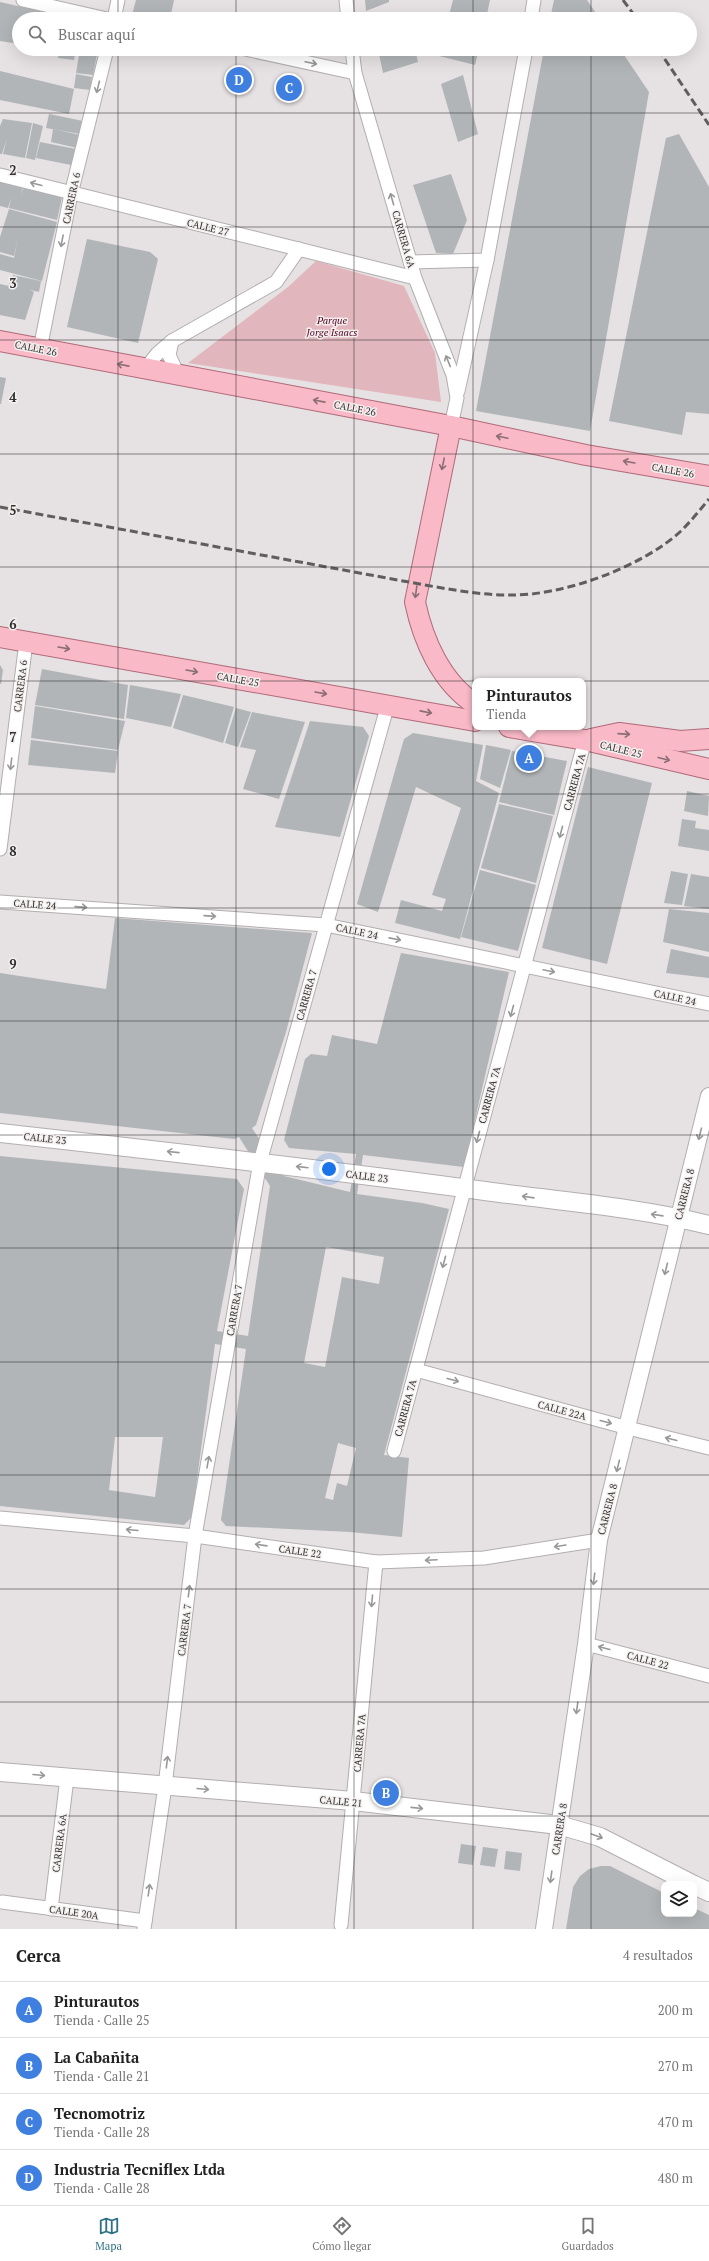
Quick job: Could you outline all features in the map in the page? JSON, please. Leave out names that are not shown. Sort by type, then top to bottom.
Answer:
[{"type":"main road","name":"CALLE 26","points":[[0,341],[451,426],[586,455],[709,476]]},
{"type":"main road","points":[[451,426],[415,602],[419,623],[431,652],[447,678],[472,701]]},
{"type":"main road","name":"CALLE 25","points":[[0,637],[388,704],[472,720]]},
{"type":"main road","name":"CALLE 25","points":[[529,730],[585,740],[709,769]]},
{"type":"main road","points":[[585,740],[620,733],[680,741],[709,739]]},
{"type":"main road","name":"CALLE 23","points":[[0,1133],[260,1162],[464,1188],[678,1218],[709,1225]]},
{"type":"main road","name":"CALLE 21","points":[[0,1772],[353,1801],[559,1825],[600,1837],[687,1881]]},
{"type":"main road","name":"CALLE 21","points":[[697,1886],[709,1892]]},
{"type":"street","points":[[23,0],[76,12]]},
{"type":"street","points":[[115,12],[118,0]]},
{"type":"street","points":[[346,0],[347,12]]},
{"type":"street","points":[[532,12],[534,0]]},
{"type":"street","name":"CARRERA 6","points":[[40,349],[71,194],[105,56]]},
{"type":"street","points":[[277,56],[355,73]]},
{"type":"street","name":"CARRERA 6A","points":[[353,56],[355,73],[415,278],[453,375],[457,398],[451,426]]},
{"type":"street","points":[[457,398],[487,260],[525,56]]},
{"type":"street","name":"CALLE 27","points":[[0,175],[71,194],[415,278]]},
{"type":"street","points":[[145,369],[156,354],[172,341],[276,282],[299,249]]},
{"type":"street","points":[[410,262],[487,260]]},
{"type":"street","points":[[172,341],[169,355],[178,375]]},
{"type":"street","name":"CARRERA 6","points":[[0,849],[26,642]]},
{"type":"street","name":"CARRERA 7","points":[[144,1925],[165,1786],[196,1536],[260,1162],[388,704]]},
{"type":"street","name":"CARRERA 7A","points":[[394,1451],[585,740]]},
{"type":"street","name":"CALLE 24","points":[[0,902],[326,925],[709,1004]]},
{"type":"street","name":"CARRERA 8","points":[[544,1929],[586,1644],[599,1540],[628,1428],[709,1096]]},
{"type":"street","name":"CALLE 22A","points":[[416,1370],[628,1428],[709,1448]]},
{"type":"street","name":"CALLE 22","points":[[0,1518],[196,1536],[376,1562],[484,1558],[599,1540]]},
{"type":"street","name":"CARRERA 7A","points":[[342,1925],[376,1562]]},
{"type":"street","name":"CALLE 22","points":[[586,1644],[709,1676]]},
{"type":"street","name":"CARRERA 6A","points":[[51,1909],[67,1778]]},
{"type":"street","name":"CALLE 20A","points":[[2,1902],[144,1925]]},
{"type":"green space","name":"Parque Jorge Isaacs","points":[[316,261],[404,286],[435,353],[441,402],[188,363],[288,287]]},
{"type":"building","points":[[136,0],[174,0],[171,12],[133,12]]},
{"type":"building","points":[[365,0],[389,0],[389,2],[366,11]]},
{"type":"building","points":[[453,0],[490,0],[487,12],[450,12]]},
{"type":"building","points":[[554,0],[587,0],[595,12],[551,12]]},
{"type":"building","points":[[0,2],[45,12],[12,12],[12,43],[0,41]]},
{"type":"building","points":[[58,56],[75,56],[74,60],[58,58]]},
{"type":"building","points":[[79,56],[97,56],[93,75],[76,73]]},
{"type":"building","points":[[379,56],[417,56],[418,62],[383,73]]},
{"type":"building","points":[[439,56],[477,56],[475,65]]},
{"type":"building","points":[[543,56],[625,56],[649,92],[590,431],[476,411]]},
{"type":"building","points":[[0,71],[74,89],[69,114],[0,100]]},
{"type":"building","points":[[76,74],[92,77],[90,90],[74,88]]},
{"type":"building","points":[[463,75],[478,134],[458,142],[441,84]]},
{"type":"building","points":[[49,114],[83,121],[80,134],[46,128]]},
{"type":"building","points":[[3,119],[32,123],[25,158],[3,154],[7,138],[2,154],[0,154],[0,126]]},
{"type":"building","points":[[33,123],[43,126],[35,160],[26,158]]},
{"type":"building","points":[[53,129],[80,135],[77,148],[51,142]]},
{"type":"building","points":[[679,134],[709,187],[709,414],[686,412],[682,435],[609,421],[666,138]]},
{"type":"building","points":[[40,142],[76,149],[74,162],[71,165],[36,158]]},
{"type":"building","points":[[451,174],[467,220],[453,254],[436,253],[413,185]]},
{"type":"building","points":[[0,179],[23,184],[21,195],[24,184],[63,193],[57,220],[9,208],[11,198],[8,208],[0,206]]},
{"type":"building","points":[[9,209],[57,222],[42,281],[0,270],[0,254],[14,258],[18,237],[14,256],[0,252],[0,237]]},
{"type":"building","points":[[87,239],[150,252],[158,259],[138,343],[67,327]]},
{"type":"building","points":[[13,275],[41,281],[39,292],[30,290],[34,292],[25,320],[0,315],[0,284],[9,286]]},
{"type":"building","points":[[0,377],[6,378],[1,404],[0,404]]},
{"type":"building","points":[[0,665],[3,670],[1,684],[0,684]]},
{"type":"building","points":[[42,669],[128,685],[124,719],[35,705]]},
{"type":"building","points":[[130,685],[181,694],[171,727],[126,718]]},
{"type":"building","points":[[183,695],[234,707],[223,743],[173,728]]},
{"type":"building","points":[[35,706],[125,721],[118,750],[31,738]]},
{"type":"building","points":[[236,708],[251,712],[238,747],[225,743]]},
{"type":"building","points":[[252,712],[305,722],[279,799],[243,789],[256,750],[240,747]]},
{"type":"building","points":[[310,721],[363,727],[369,736],[340,837],[275,827]]},
{"type":"building","points":[[413,733],[483,745],[476,781],[499,793],[460,939],[395,923],[401,900],[442,911],[446,899],[432,895],[461,808],[416,787],[378,912],[357,904],[404,739]]},
{"type":"building","points":[[31,740],[118,751],[115,773],[28,765]]},
{"type":"building","points":[[486,745],[511,750],[500,788],[480,779]]},
{"type":"building","points":[[512,751],[567,761],[554,815],[499,802]]},
{"type":"building","points":[[588,767],[652,783],[607,964],[542,948]]},
{"type":"building","points":[[687,791],[709,796],[708,816],[684,811]]},
{"type":"building","points":[[499,804],[553,816],[536,883],[481,868]]},
{"type":"building","points":[[682,819],[696,821],[695,828],[709,830],[709,851],[678,846]]},
{"type":"building","points":[[480,870],[536,885],[518,951],[461,937]]},
{"type":"building","points":[[671,871],[688,874],[682,905],[664,903]]},
{"type":"building","points":[[691,874],[709,877],[709,909],[684,906]]},
{"type":"building","points":[[669,909],[709,913],[709,952],[663,942]]},
{"type":"building","points":[[115,918],[312,933],[286,1032],[256,1125],[252,1128],[284,1176],[350,1192],[356,1154],[289,1148],[284,1140],[305,1059],[311,1054],[327,1056],[332,1035],[377,1044],[401,953],[509,972],[464,1167],[363,1155],[357,1194],[422,1203],[449,1209],[384,1455],[409,1458],[402,1537],[350,1532],[226,1526],[221,1520],[246,1349],[215,1344],[192,1517],[184,1525],[0,1506],[0,1156],[237,1179],[244,1189],[217,1331],[248,1336],[270,1186],[239,1137],[234,1139],[0,1113],[0,973],[106,989]],"holes":[[[326,1247],[384,1257],[379,1284],[342,1277],[325,1367],[304,1363]],[[115,1437],[163,1437],[155,1497],[109,1490]],[[338,1443],[356,1448],[347,1486],[337,1483],[333,1500],[325,1498]]]},
{"type":"building","points":[[671,949],[709,957],[709,978],[666,973]]},
{"type":"building","points":[[461,1844],[476,1846],[473,1865],[458,1863]]},
{"type":"building","points":[[483,1847],[498,1849],[495,1867],[480,1865]]},
{"type":"building","points":[[506,1851],[522,1853],[520,1871],[504,1869]]},
{"type":"building","points":[[601,1866],[610,1866],[661,1892],[661,1917],[697,1917],[697,1909],[709,1915],[709,1929],[566,1929],[573,1887],[580,1876],[589,1869]]},
{"type":"railway","points":[[623,0],[632,12]]},
{"type":"railway","points":[[663,56],[709,125]]},
{"type":"railway","points":[[0,507],[436,587],[478,593],[510,595],[531,594],[577,585],[624,567],[665,544],[681,531],[709,499]]},
{"type":"place","name":"Industria Tecniflex Ltda","points":[[239,80]]},
{"type":"place","name":"Tecnomotriz","points":[[289,88]]},
{"type":"place","name":"Pinturautos","points":[[529,758]]},
{"type":"place","name":"La Cabañita","points":[[386,1793]]}]
